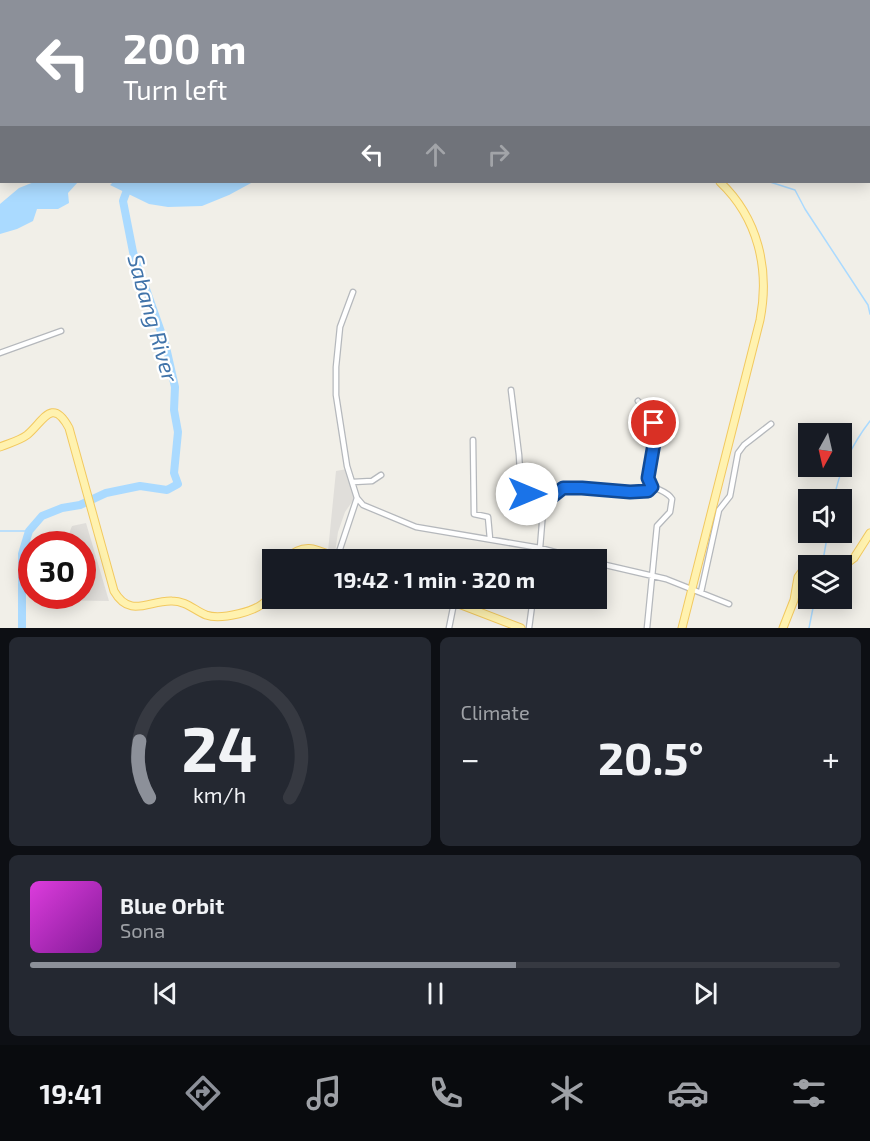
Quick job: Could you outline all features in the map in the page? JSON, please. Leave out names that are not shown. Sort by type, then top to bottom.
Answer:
[{"type":"main road","points":[[682,628],[760,320],[764,291],[762,260],[754,232],[739,205],[721,183]]},
{"type":"main road","points":[[0,447],[24,437],[49,413],[57,413],[64,419],[69,428],[114,591],[119,599],[128,605],[140,607],[165,601],[177,601],[204,614],[223,617],[262,604]]},
{"type":"main road","points":[[852,560],[870,532]]},
{"type":"main road","points":[[783,628],[794,600],[798,577]]},
{"type":"main road","points":[[470,609],[521,628]]},
{"type":"street","points":[[353,292],[340,327],[336,376],[347,466],[357,498],[363,505],[416,527],[544,549]]},
{"type":"street","points":[[0,353],[61,331]]},
{"type":"street","points":[[511,390],[523,494],[544,499],[553,496],[563,488],[642,492],[652,487]]},
{"type":"street","points":[[638,401],[641,405],[640,422],[655,423],[657,426],[648,478],[652,487],[666,492],[672,499],[668,515],[657,526],[647,628]]},
{"type":"street","points":[[701,592],[719,510],[728,500],[732,490],[738,453],[744,445],[771,424]]},
{"type":"street","points":[[473,440],[474,514],[488,517],[490,539]]},
{"type":"street","points":[[353,482],[372,481],[381,475]]},
{"type":"street","points":[[342,549],[357,498]]},
{"type":"street","points":[[540,548],[544,499]]},
{"type":"street","points":[[607,565],[692,588],[729,604]]},
{"type":"street","points":[[449,628],[453,609]]},
{"type":"street","points":[[529,628],[532,609]]},
{"type":"shaded area","points":[[347,469],[356,496],[345,512],[338,532],[336,549],[328,549],[336,471]]},
{"type":"shaded area","points":[[86,523],[88,531],[70,531],[72,526]]},
{"type":"shaded area","points":[[96,557],[109,601],[96,601]]},
{"type":"water","points":[[32,183],[77,183],[68,193],[69,203],[58,209],[37,209],[33,221],[0,234],[0,204],[19,188]]},
{"type":"water","points":[[112,183],[251,183],[202,206],[168,207],[149,204],[110,185]]},
{"type":"waterway","name":"Sabang River","points":[[22,628],[22,554],[29,531],[42,516],[62,508],[80,505],[106,493],[140,486],[167,490],[178,484],[174,473],[178,432],[174,410],[175,387],[165,343],[133,252],[123,201],[130,183]]},
{"type":"waterway","points":[[773,183],[795,190],[868,305],[870,314]]},
{"type":"waterway","points":[[836,489],[847,458],[870,421]]},
{"type":"waterway","points":[[0,531],[18,531]]},
{"type":"waterway","points":[[824,555],[826,543]]},
{"type":"waterway","points":[[809,628],[813,609]]},
{"type":"route","points":[[527,494],[544,499],[553,496],[563,488],[648,491],[652,487],[648,478],[657,426],[654,423]]}]
